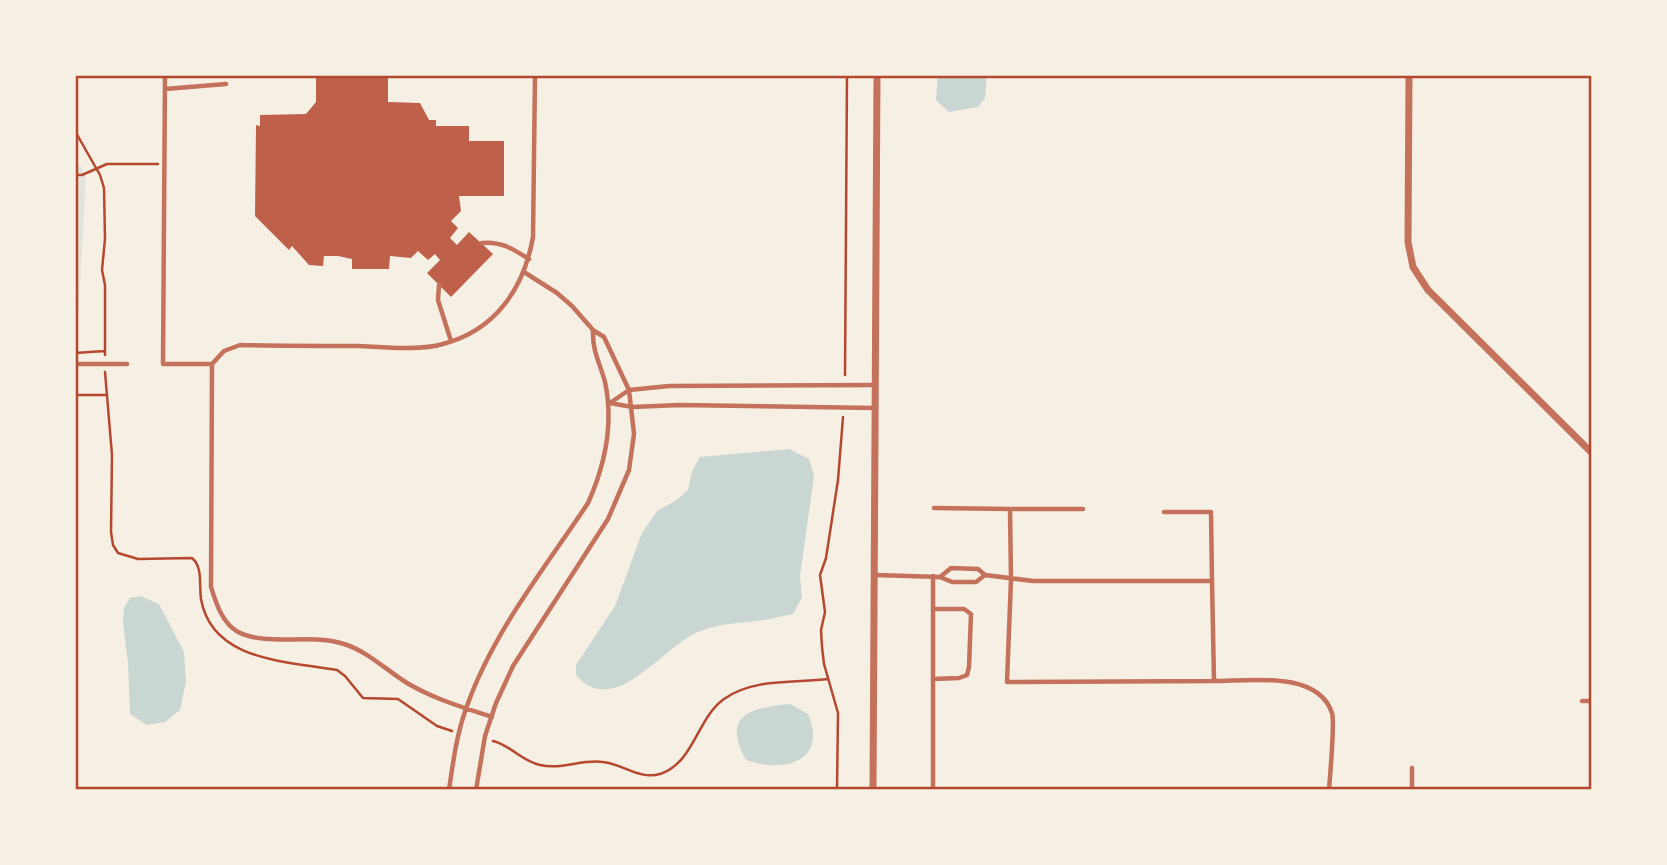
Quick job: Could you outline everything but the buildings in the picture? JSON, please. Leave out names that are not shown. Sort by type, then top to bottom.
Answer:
[{"type":"street","points":[[873,790],[877,75]]},
{"type":"street","points":[[1409,75],[1408,242],[1413,267],[1440,303],[1592,453]]},
{"type":"lane","points":[[165,75],[163,364],[212,364]]},
{"type":"lane","points":[[492,717],[437,699],[348,645],[328,639],[258,638],[237,631],[223,619],[211,587],[212,364],[224,351],[240,345],[441,345],[469,335],[489,322],[508,302],[529,259],[533,237],[535,75]]},
{"type":"lane","points":[[165,89],[226,84]]},
{"type":"lane","points":[[482,243],[492,242],[508,246],[529,259]]},
{"type":"lane","points":[[476,790],[485,739],[513,666],[608,519],[620,496],[631,458],[634,435],[629,390],[604,337],[593,330],[565,299],[524,272]]},
{"type":"lane","points":[[439,285],[438,300],[451,341]]},
{"type":"lane","points":[[449,790],[466,708],[501,635],[588,503],[598,480],[606,447],[610,402],[592,346],[593,330]]},
{"type":"lane","points":[[75,364],[127,364]]},
{"type":"lane","points":[[610,402],[629,390],[669,386],[876,385]]},
{"type":"lane","points":[[610,402],[632,407],[680,405],[875,408]]},
{"type":"lane","points":[[934,508],[1083,509]]},
{"type":"lane","points":[[1010,509],[1011,579],[1007,682],[1291,681],[1318,692],[1332,714],[1329,790]]},
{"type":"lane","points":[[1164,512],[1211,512],[1214,681]]},
{"type":"lane","points":[[940,577],[951,568],[978,569],[985,575],[1011,579],[1212,581]]},
{"type":"lane","points":[[875,575],[933,576],[952,582],[976,582],[985,575]]},
{"type":"lane","points":[[933,576],[933,790]]},
{"type":"lane","points":[[933,679],[967,675],[971,614],[964,609],[934,609]]},
{"type":"lane","points":[[1581,701],[1592,701]]},
{"type":"lane","points":[[1412,768],[1412,790]]},
{"type":"path","points":[[844,385],[847,75]]},
{"type":"path","points":[[75,131],[102,180],[105,196],[102,270],[105,285],[106,396],[112,455],[112,540],[118,553],[138,559],[192,558],[198,564],[201,600],[205,612],[210,624],[227,642],[268,659],[337,670],[363,698],[398,699],[437,726],[460,733]]},
{"type":"path","points":[[75,176],[109,163],[164,164]]},
{"type":"path","points":[[75,353],[105,351]]},
{"type":"path","points":[[75,395],[106,396]]},
{"type":"path","points":[[837,790],[838,713],[822,647],[821,630],[825,612],[820,575],[826,558],[838,480],[843,407]]},
{"type":"path","points":[[485,739],[500,743],[538,765],[555,766],[599,761],[609,762],[642,775],[657,775],[671,768],[688,751],[709,712],[735,692],[773,684],[828,680]]},
{"type":"shaded area","points":[[938,75],[987,75],[985,98],[978,107],[949,112],[936,100]]},
{"type":"shaded area","points":[[75,155],[86,177],[75,372]]},
{"type":"shaded area","points":[[789,449],[809,459],[814,476],[800,576],[802,597],[793,614],[720,625],[698,632],[622,685],[606,689],[591,687],[576,675],[576,665],[615,606],[642,533],[657,511],[677,500],[688,490],[692,471],[700,457]]},
{"type":"shaded area","points":[[140,596],[159,604],[184,652],[186,681],[180,710],[165,722],[147,725],[130,714],[123,623],[124,608],[130,598]]},
{"type":"shaded area","points":[[790,704],[808,714],[813,730],[812,743],[807,753],[788,764],[760,764],[746,760],[737,732],[744,716],[763,708]]}]
